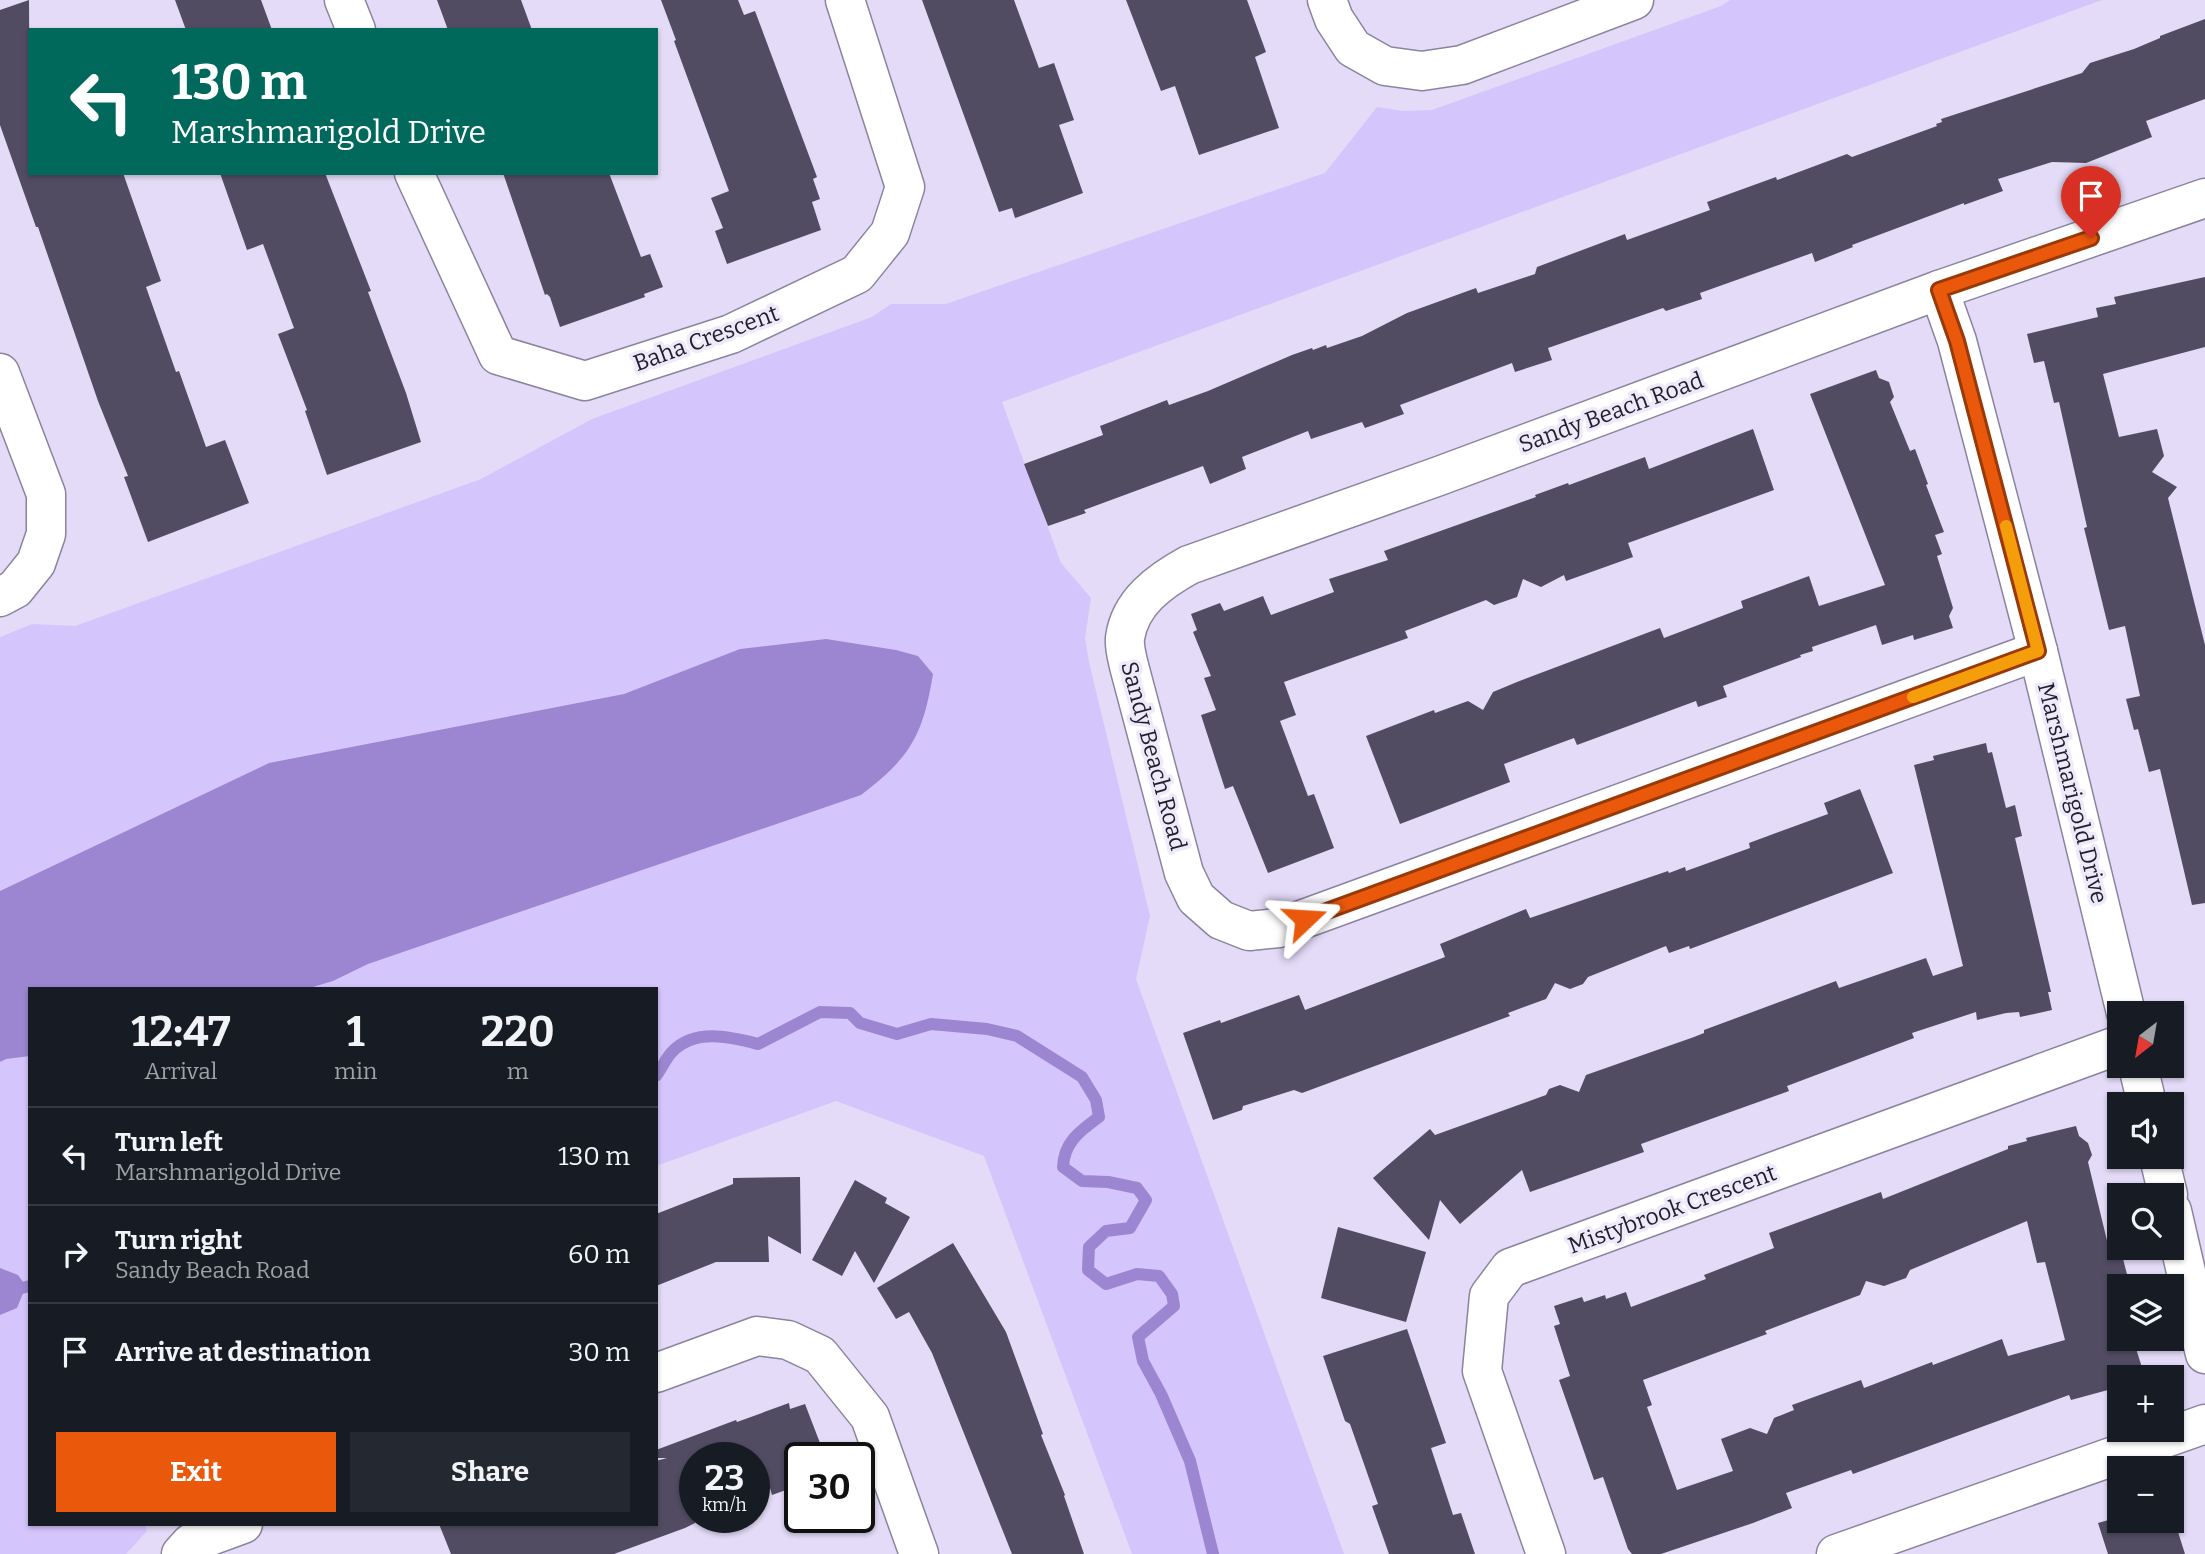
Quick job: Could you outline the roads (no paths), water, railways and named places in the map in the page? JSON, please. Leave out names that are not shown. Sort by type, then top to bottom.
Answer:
[{"type":"street","points":[[344,0],[355,28]]},
{"type":"street","name":"Baha Crescent","points":[[415,175],[498,355],[585,381],[731,334],[857,274],[890,233],[905,187],[845,0]]},
{"type":"street","points":[[1327,0],[1334,19],[1353,48],[1385,66],[1422,71],[1462,65],[1634,0]]},
{"type":"street","name":"Sandy Beach Road","points":[[2038,651],[1279,928],[1249,931],[1221,920],[1196,898],[1184,873],[1129,666],[1125,639],[1132,615],[1147,594],[1164,578],[1189,565],[1452,471],[1939,290],[2205,198]]},
{"type":"street","name":"Marshmarigold Drive","points":[[1939,290],[1957,341],[2038,651],[2123,1001]]},
{"type":"street","points":[[0,373],[46,494],[46,534],[36,562],[15,589],[0,597]]},
{"type":"street","name":"Mistybrook Crescent","points":[[1546,1554],[1482,1371],[1489,1296],[1510,1268],[2107,1049]]},
{"type":"street","points":[[2183,1260],[2205,1354]]},
{"type":"street","points":[[658,1372],[757,1336],[788,1339],[820,1355],[870,1417],[919,1554]]},
{"type":"street","points":[[1836,1554],[2205,1424]]},
{"type":"street","points":[[181,1554],[191,1543],[238,1526]]},
{"type":"waterway","points":[[658,1073],[672,1052],[691,1040],[713,1036],[758,1044],[820,1012],[850,1013],[860,1023],[897,1034],[931,1024],[987,1029],[1017,1036],[1082,1077],[1096,1100],[1099,1117],[1070,1144],[1063,1167],[1082,1181],[1108,1182],[1137,1188],[1146,1200],[1130,1228],[1106,1231],[1089,1247],[1088,1270],[1106,1284],[1137,1274],[1159,1276],[1172,1294],[1174,1306],[1138,1337],[1143,1361],[1161,1394],[1190,1461],[1213,1554]]},
{"type":"waterway","points":[[0,1293],[28,1286]]}]
